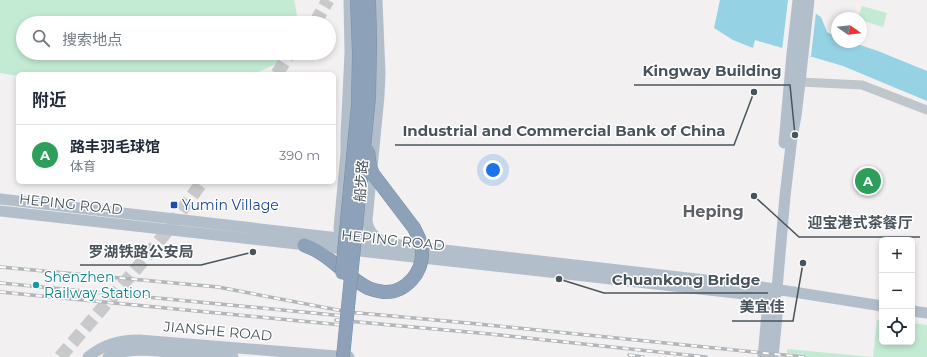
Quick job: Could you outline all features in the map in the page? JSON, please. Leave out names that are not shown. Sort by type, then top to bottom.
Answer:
[{"type":"highway","points":[[334,357],[358,105],[359,53],[357,0]]},
{"type":"highway","points":[[343,357],[370,75],[369,0]]},
{"type":"highway","points":[[304,245],[317,251],[357,282],[368,288],[384,292],[396,290],[402,287],[408,283],[418,271],[422,250],[419,239],[414,228],[377,180],[370,167],[366,124]]},
{"type":"main road","name":"船步路","points":[[340,238],[339,228],[346,153],[350,53],[349,0]]},
{"type":"main road","name":"船步路","points":[[378,0],[380,73],[367,220],[371,233],[379,239]]},
{"type":"main road","points":[[773,357],[777,316],[772,291],[784,141],[798,0]]},
{"type":"main road","points":[[763,357],[796,116],[809,0]]},
{"type":"main road","name":"船步路","points":[[378,108],[378,170],[373,228],[379,239]]},
{"type":"main road","points":[[322,236],[328,233],[333,225],[341,153],[346,136]]},
{"type":"main road","points":[[346,153],[350,145],[360,142],[369,146],[373,156]]},
{"type":"main road","name":"HEPING ROAD","points":[[0,199],[749,285],[772,291]]},
{"type":"main road","points":[[342,203],[342,209],[346,215],[353,218],[362,216],[368,206]]},
{"type":"main road","name":"HEPING ROAD","points":[[0,211],[350,250],[772,291],[879,306]]},
{"type":"main road","points":[[322,236],[335,230],[340,219]]},
{"type":"main road","points":[[340,238],[350,250]]},
{"type":"main road","points":[[379,239],[393,244]]},
{"type":"main road","points":[[756,357],[761,310],[763,304],[772,291]]},
{"type":"main road","points":[[915,311],[927,313]]},
{"type":"main road","name":"JIANSHE ROAD","points":[[88,357],[109,344],[129,340],[139,340],[349,357]]},
{"type":"main road","name":"JIANSHE ROAD","points":[[108,357],[122,352],[135,350],[233,357]]},
{"type":"street","points":[[800,82],[862,84],[927,110]]},
{"type":"green space","points":[[0,0],[294,0],[297,16],[16,16],[16,60],[280,60],[276,64],[258,72],[16,72],[16,76],[0,73]]},
{"type":"green space","points":[[862,6],[887,13],[883,27],[867,22],[867,12],[860,12]]},
{"type":"green space","points":[[877,320],[879,320],[879,345],[915,345],[915,323],[927,325],[927,357],[873,357]]},
{"type":"green space","points":[[787,349],[873,357],[787,357]]},
{"type":"water","points":[[720,0],[794,0],[821,17],[827,32],[831,34],[831,48],[867,47],[927,71],[927,101],[843,66],[755,40],[753,48],[733,40],[714,28]]},
{"type":"pier","points":[[788,0],[797,0],[816,12],[811,56],[798,55],[782,50]]},
{"type":"tunnel","points":[[319,16],[328,0]]},
{"type":"tunnel","points":[[278,72],[286,60]]},
{"type":"tunnel","points":[[60,357],[164,235],[201,184]]},
{"type":"railway","points":[[0,267],[218,287],[348,312],[804,357]]},
{"type":"railway","points":[[0,283],[344,316]]},
{"type":"railway","points":[[0,292],[342,325]]},
{"type":"railway","points":[[336,320],[490,334],[706,357]]},
{"type":"railway","points":[[629,355],[643,357]]},
{"type":"place","name":"Industrial and Commercial Bank of China","points":[[754,92]]},
{"type":"place","name":"Kingway Building","points":[[795,135]]},
{"type":"place","name":"路丰羽毛球馆","points":[[868,181]]},
{"type":"place","name":"迎宝港式茶餐厅","points":[[754,196]]},
{"type":"place","name":"Yumin Village","points":[[174,205]]},
{"type":"place","name":"罗湖铁路公安局","points":[[253,252]]},
{"type":"place","name":"美宜佳","points":[[803,263]]},
{"type":"place","name":"Chuankong Bridge","points":[[559,279]]},
{"type":"place","name":"Shenzhen Railway Station","points":[[36,285]]},
{"type":"district","name":"Heping","points":[[713,211]]}]
